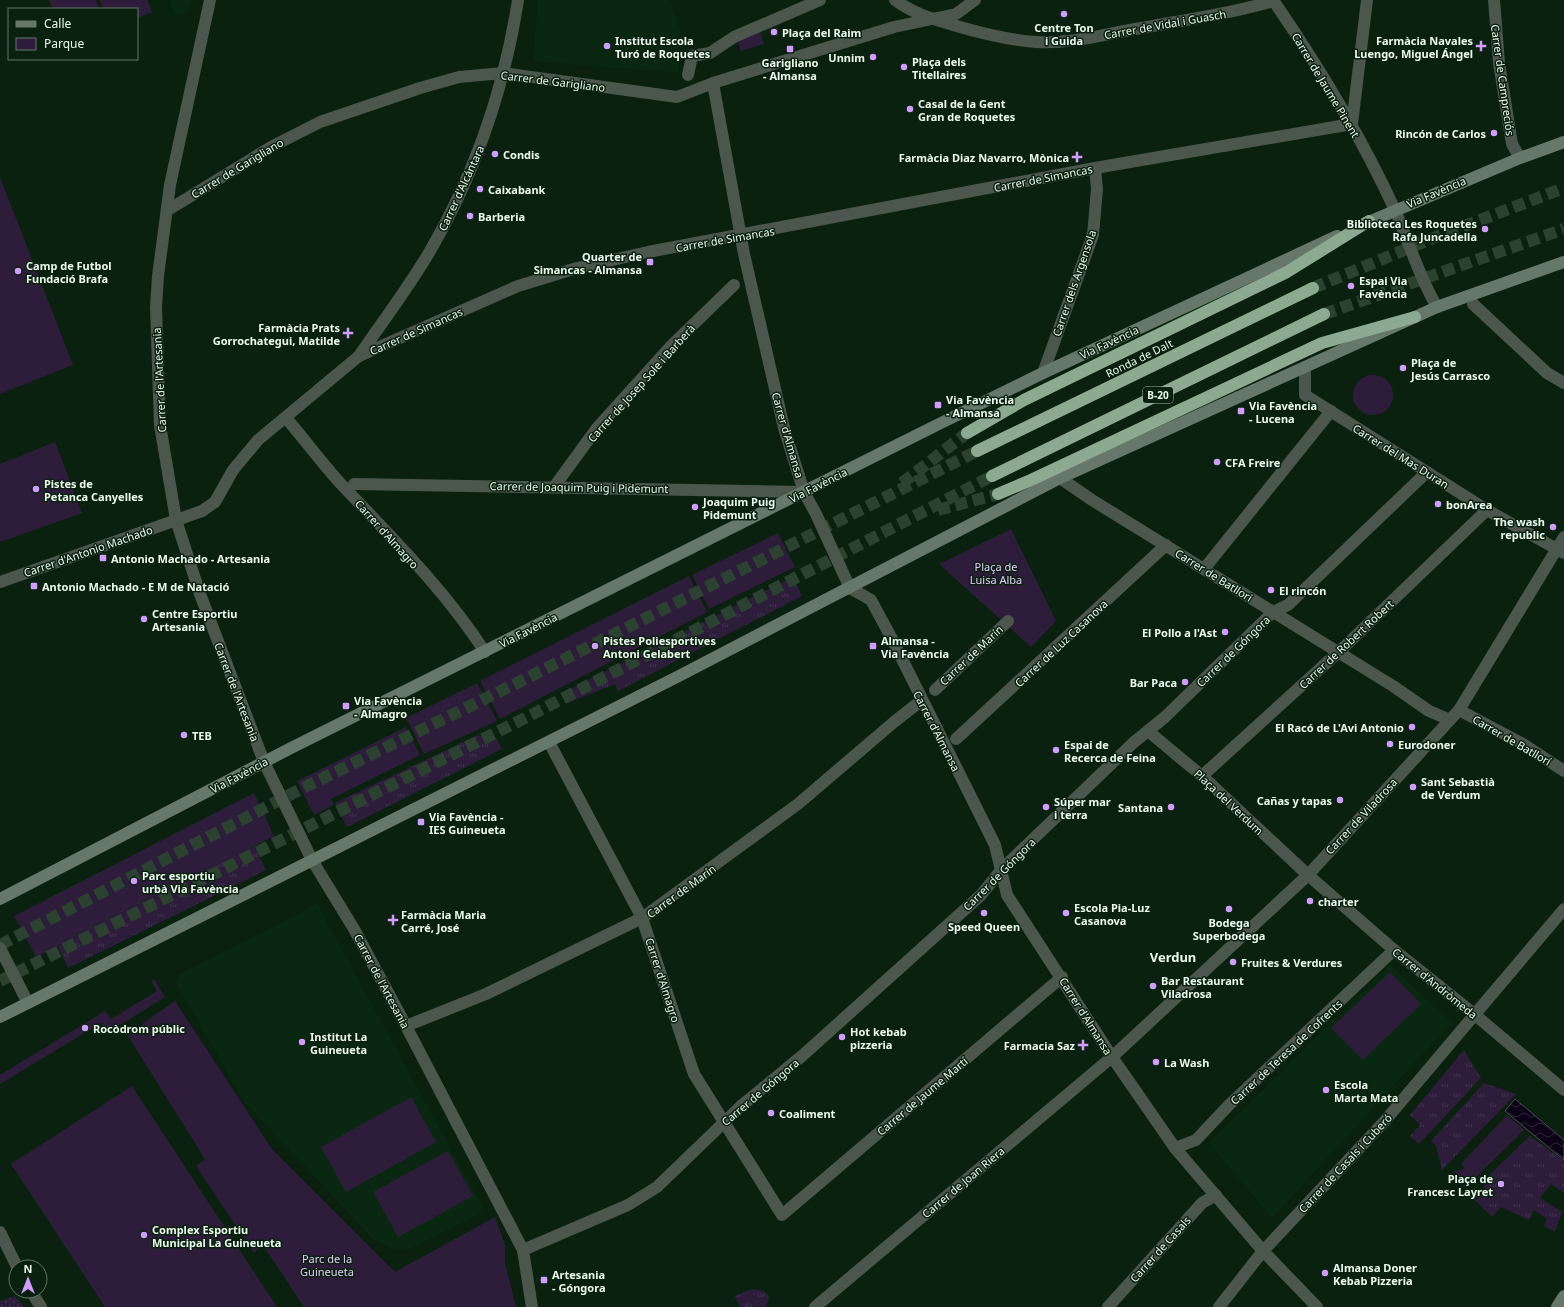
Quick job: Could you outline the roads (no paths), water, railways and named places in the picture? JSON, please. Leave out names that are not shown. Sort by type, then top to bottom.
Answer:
[{"type":"highway","points":[[966,433],[1024,400],[1287,272],[1369,221]]},
{"type":"highway","name":"Ronda de Dalt","points":[[977,451],[1313,288]]},
{"type":"highway","name":"B-20","points":[[992,476],[1324,314]]},
{"type":"highway","points":[[998,494],[1322,344],[1415,317]]},
{"type":"street","name":"Carrer de l'Artesania","points":[[210,0],[172,177],[160,261],[156,307],[160,425],[176,520],[200,594],[264,762],[312,860],[354,929],[523,1250],[532,1307]]},
{"type":"street","name":"Carrer d'Alcántara","points":[[359,356],[426,257],[455,206],[492,116],[503,73],[518,0]]},
{"type":"street","points":[[688,75],[692,56],[711,57],[734,37],[820,0]]},
{"type":"street","name":"Carrer de Vidal i Guasch","points":[[895,0],[912,10],[934,19],[975,31],[1019,41],[1062,42],[1245,9],[1274,0]]},
{"type":"street","name":"Carrer de Garigliano","points":[[168,210],[271,147],[320,122],[420,88],[459,77],[503,73],[677,97],[713,83],[894,27],[956,14],[975,0]]},
{"type":"street","name":"Carrer de Jaume Pinent","points":[[1274,0],[1352,124],[1394,210],[1428,291],[1437,307]]},
{"type":"street","points":[[1352,124],[1367,0]]},
{"type":"street","name":"Carrer de Campreciós","points":[[1494,0],[1499,63],[1512,144],[1520,158]]},
{"type":"street","name":"Carrer d'Almansa","points":[[713,83],[740,236],[784,428],[804,492],[816,514],[850,588],[871,600],[995,845],[1002,869],[1007,895],[1062,977],[1112,1057],[1175,1148],[1263,1251],[1317,1307]]},
{"type":"street","name":"Carrer de Simancas","points":[[176,520],[190,517],[202,512],[215,502],[233,470],[258,440],[286,418],[303,401],[359,356],[438,322],[500,292],[540,278],[641,254],[1095,168],[1352,124]]},
{"type":"street","name":"Via Favència","points":[[0,899],[264,762],[1043,373],[1369,221],[1520,158],[1564,142]]},
{"type":"street","name":"Carrer dels Argensola","points":[[1043,373],[1093,234],[1097,189],[1095,168]]},
{"type":"street","points":[[0,1017],[549,742],[850,588],[1060,478],[1437,307],[1564,262]]},
{"type":"street","name":"Carrer de Josep Sole i Barberà","points":[[554,487],[597,428],[671,346],[734,285]]},
{"type":"street","points":[[1474,304],[1547,373],[1564,383]]},
{"type":"street","name":"Carrer del Mas Duran","points":[[1305,367],[1305,395],[1487,510],[1560,550]]},
{"type":"street","points":[[1204,569],[1331,411]]},
{"type":"street","name":"Carrer d'Almagro","points":[[286,418],[341,484],[363,505],[466,622],[485,652]]},
{"type":"street","name":"Carrer de Góngora","points":[[523,1250],[628,1205],[657,1188],[725,1121],[802,1056],[981,895],[1002,869],[1133,743],[1165,717],[1273,612],[1288,605],[1427,472]]},
{"type":"street","name":"Carrer de Batllori","points":[[1060,478],[1092,500],[1393,686],[1429,712],[1450,720]]},
{"type":"street","name":"Carrer de Joaquim Puig i Pidemunt","points":[[354,484],[804,492]]},
{"type":"street","name":"Carrer de Robert Robert","points":[[1202,776],[1339,652],[1487,510]]},
{"type":"street","name":"Carrer d'Antonio Machado","points":[[0,582],[176,520]]},
{"type":"street","name":"Carrer de Viladrosa","points":[[1112,1057],[1308,875],[1459,710],[1560,550],[1564,537]]},
{"type":"street","name":"Carrer de Luz Casanova","points":[[956,739],[1166,546]]},
{"type":"street","name":"Carrer de Marín","points":[[935,690],[1008,621]]},
{"type":"street","name":"Carrer de Marín","points":[[406,1026],[486,994],[642,918],[798,804],[922,700]]},
{"type":"street","name":"Carrer de Batllorí","points":[[1459,710],[1523,744],[1564,771]]},
{"type":"street","name":"Plaça del Verdum","points":[[1148,731],[1202,776],[1308,875]]},
{"type":"street","name":"Carrer d'Almagro","points":[[549,742],[642,918],[694,1074],[725,1121],[782,1215]]},
{"type":"street","name":"Carrer d'Andròmeda","points":[[1308,875],[1394,950],[1474,1014],[1564,1090]]},
{"type":"street","name":"Carrer de Casals i Cuberó","points":[[1219,1307],[1263,1251],[1383,1123],[1564,908]]},
{"type":"street","points":[[0,948],[28,1003]]},
{"type":"street","name":"Carrer de Teresa de Cofrents","points":[[1175,1148],[1196,1140],[1229,1105],[1394,950]]},
{"type":"street","name":"Carrer de Jaume Martí","points":[[782,1215],[1062,977]]},
{"type":"street","name":"Carrer de Joan Riera","points":[[815,1307],[1112,1057]]},
{"type":"street","name":"Carrer de Casals","points":[[1108,1307],[1202,1203],[1216,1195]]},
{"type":"street","points":[[0,1232],[13,1259]]},
{"type":"street","points":[[1557,1307],[1564,1296]]},
{"type":"water","points":[[1515,1099],[1564,1140],[1564,1160],[1505,1111]]},
{"type":"tunnel","points":[[1313,288],[1433,238],[1564,188]]},
{"type":"tunnel","points":[[1324,314],[1564,229]]},
{"type":"tunnel","points":[[902,483],[967,433]]},
{"type":"tunnel","points":[[0,945],[303,788],[519,682],[977,451]]},
{"type":"tunnel","points":[[0,981],[533,714],[992,476]]},
{"type":"tunnel","points":[[938,510],[998,494]]},
{"type":"place","name":"Centre Ton i Guida","points":[[1064,14]]},
{"type":"place","name":"Plaça del Raim","points":[[774,32]]},
{"type":"place","name":"Institut Escola Turó de Roquetes","points":[[607,46]]},
{"type":"place","name":"Farmàcia Navales Luengo, Miguel Ángel","points":[[1481,46]]},
{"type":"place","name":"Garigliano - Almansa","points":[[790,49]]},
{"type":"place","name":"Unnim","points":[[873,57]]},
{"type":"place","name":"Plaça dels Titellaires","points":[[904,67]]},
{"type":"place","name":"Casal de la Gent Gran de Roquetes","points":[[910,109]]},
{"type":"place","name":"Rincón de Carlos","points":[[1494,133]]},
{"type":"place","name":"Condis","points":[[495,154]]},
{"type":"place","name":"Farmàcia Diaz Navarro, Mònica","points":[[1077,157]]},
{"type":"place","name":"Caixabank","points":[[480,189]]},
{"type":"place","name":"Barberia","points":[[470,216]]},
{"type":"place","name":"Biblioteca Les Roquetes Rafa Juncadella","points":[[1485,229]]},
{"type":"place","name":"Quarter de Simancas - Almansa","points":[[650,262]]},
{"type":"place","name":"Camp de Futbol Fundació Brafa","points":[[18,271]]},
{"type":"place","name":"Espai Via Favència","points":[[1351,286]]},
{"type":"place","name":"Farmàcia Prats Gorrochategui, Matilde","points":[[348,333]]},
{"type":"place","name":"Plaça de Jesús Carrasco","points":[[1403,368]]},
{"type":"place","name":"Via Favència - Almansa","points":[[938,405]]},
{"type":"place","name":"Via Favència - Lucena","points":[[1241,411]]},
{"type":"place","name":"CFA Freire","points":[[1217,462]]},
{"type":"place","name":"Pistes de Petanca Canyelles","points":[[36,489]]},
{"type":"place","name":"bonArea","points":[[1438,504]]},
{"type":"place","name":"Joaquim Puig Pidemunt","points":[[695,507]]},
{"type":"place","name":"The wash republic","points":[[1553,527]]},
{"type":"place","name":"Antonio Machado - Artesania","points":[[103,558]]},
{"type":"place","name":"Antonio Machado - E M de Natació","points":[[34,586]]},
{"type":"place","name":"El rincón","points":[[1271,590]]},
{"type":"place","name":"Centre Esportiu Artesania","points":[[144,619]]},
{"type":"place","name":"El Pollo a l'Ast","points":[[1225,632]]},
{"type":"place","name":"Pistes Poliesportives Antoni Gelabert","points":[[595,646]]},
{"type":"place","name":"Almansa - Via Favència","points":[[873,646]]},
{"type":"place","name":"Bar Paca","points":[[1185,682]]},
{"type":"place","name":"Via Favència - Almagro","points":[[346,706]]},
{"type":"place","name":"El Racó de L'Avi Antonio","points":[[1412,727]]},
{"type":"place","name":"TEB","points":[[184,735]]},
{"type":"place","name":"Eurodoner","points":[[1390,744]]},
{"type":"place","name":"Espai de Recerca de Feina","points":[[1056,750]]},
{"type":"place","name":"Sant Sebastià de Verdum","points":[[1413,787]]},
{"type":"place","name":"Cañas y tapas","points":[[1340,800]]},
{"type":"place","name":"Súper mar i terra","points":[[1046,807]]},
{"type":"place","name":"Santana","points":[[1171,807]]},
{"type":"place","name":"Via Favència - IES Guineueta","points":[[421,822]]},
{"type":"place","name":"Parc esportiu urbà Via Favència","points":[[134,881]]},
{"type":"place","name":"charter","points":[[1310,901]]},
{"type":"place","name":"Bodega Superbodega","points":[[1229,909]]},
{"type":"place","name":"Speed Queen","points":[[984,913]]},
{"type":"place","name":"Escola Pia-Luz Casanova","points":[[1066,913]]},
{"type":"place","name":"Farmàcia Maria Carré, José","points":[[393,920]]},
{"type":"place","name":"Fruites & Verdures","points":[[1233,962]]},
{"type":"place","name":"Bar Restaurant Viladrosa","points":[[1153,986]]},
{"type":"place","name":"Rocòdrom públic","points":[[85,1028]]},
{"type":"place","name":"Hot kebab pizzeria","points":[[842,1037]]},
{"type":"place","name":"Institut La Guineueta","points":[[302,1042]]},
{"type":"place","name":"Farmacia Saz","points":[[1083,1045]]},
{"type":"place","name":"La Wash","points":[[1156,1062]]},
{"type":"place","name":"Escola Marta Mata","points":[[1326,1090]]},
{"type":"place","name":"Coaliment","points":[[771,1113]]},
{"type":"place","name":"Plaça de Francesc Layret","points":[[1501,1184]]},
{"type":"place","name":"Complex Esportiu Municipal La Guineueta","points":[[144,1235]]},
{"type":"place","name":"Almansa Doner Kebab Pizzeria","points":[[1325,1273]]},
{"type":"place","name":"Artesania - Góngora","points":[[544,1280]]},
{"type":"district","name":"Verdun","points":[[1173,957]]},
{"type":"park label","name":"Plaça de Luisa Alba","points":[[996,572]]},
{"type":"park label","name":"Parc de la Guineueta","points":[[327,1264]]}]
